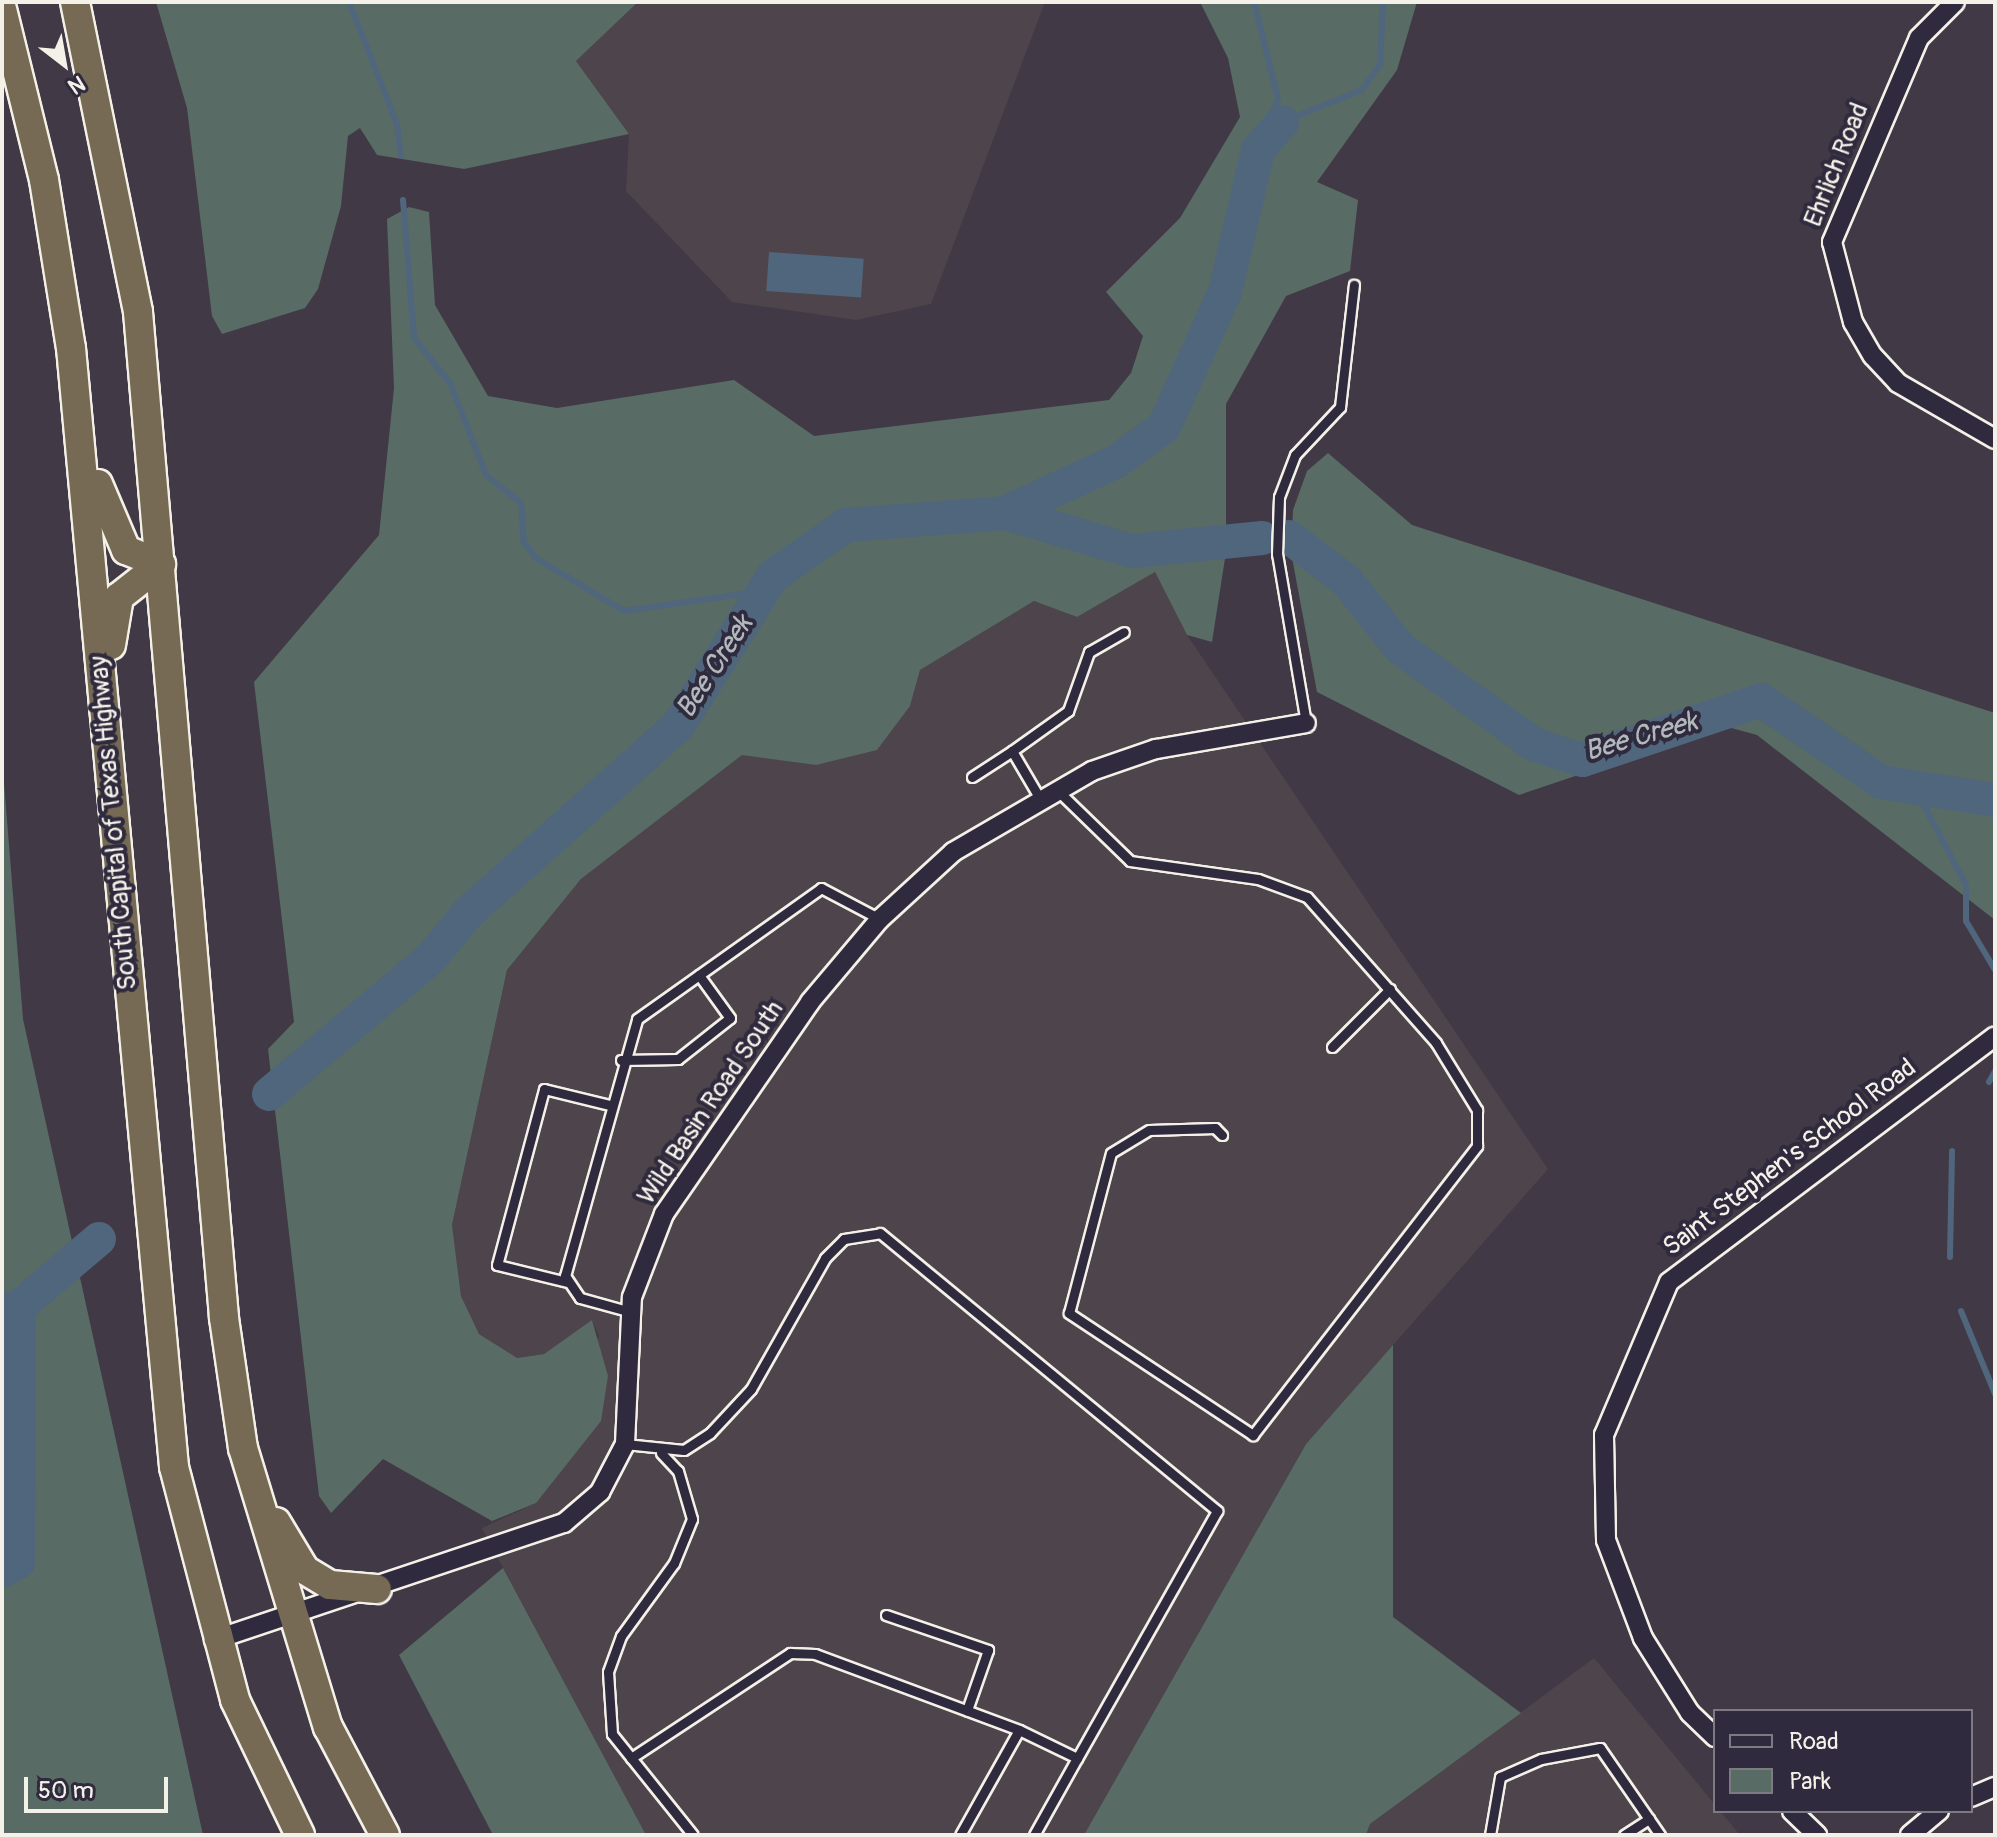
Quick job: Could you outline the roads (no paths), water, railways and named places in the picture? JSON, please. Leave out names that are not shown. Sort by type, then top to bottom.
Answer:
[{"type":"highway","points":[[75,2],[135,288],[224,1318],[243,1448],[291,1615],[328,1727],[385,1835]]},
{"type":"highway","name":"South Capital of Texas Highway","points":[[2,9],[50,213],[75,382],[163,1376],[174,1467],[214,1640],[300,1835]]},
{"type":"highway","points":[[75,382],[114,532],[133,557],[161,564]]},
{"type":"highway","points":[[104,703],[119,597],[161,564]]},
{"type":"highway","points":[[243,1448],[305,1570],[330,1585],[377,1589]]},
{"type":"street","name":"Ehrlich Road","points":[[1955,2],[1919,38],[1832,242],[1853,322],[1873,356],[1898,383],[1995,439]]},
{"type":"street","name":"Wild Basin Road South","points":[[214,1640],[377,1589],[564,1523],[600,1492],[625,1444],[631,1312],[664,1214],[810,1002],[880,919],[953,852],[1047,793],[1156,749],[1306,723]]},
{"type":"street","name":"Saint Stephen's School Road","points":[[1713,1735],[1690,1713],[1643,1638],[1606,1540],[1604,1435],[1669,1282],[1995,1036]]},
{"type":"street","points":[[1973,1796],[1995,1787]]},
{"type":"street","points":[[1794,1813],[1817,1835]]},
{"type":"street","points":[[1910,1835],[1937,1813]]},
{"type":"lane","points":[[1306,723],[1277,554],[1279,497],[1295,455],[1340,407],[1354,285]]},
{"type":"lane","points":[[972,777],[1068,711],[1089,652],[1124,632]]},
{"type":"lane","points":[[1012,751],[1047,793],[1130,861],[1258,879],[1307,897],[1390,989],[1462,1076],[1477,1110],[1477,1146],[1253,1435],[1069,1313],[1111,1153],[1149,1130],[1215,1128],[1222,1135]]},
{"type":"lane","points":[[631,1312],[580,1298],[567,1282],[566,1262],[621,1060],[637,1019],[821,888],[880,919]]},
{"type":"lane","points":[[621,1060],[678,1059],[730,1018],[699,975]]},
{"type":"lane","points":[[1332,1047],[1390,989]]},
{"type":"lane","points":[[567,1282],[497,1265],[544,1089],[609,1105]]},
{"type":"lane","points":[[625,1444],[661,1453],[684,1450],[735,1411],[825,1258],[844,1239],[880,1233],[1217,1511],[1034,1835]]},
{"type":"lane","points":[[661,1453],[678,1471],[692,1519],[674,1563],[621,1636],[608,1672],[612,1734],[693,1835]]},
{"type":"lane","points":[[886,1615],[988,1650],[967,1710]]},
{"type":"lane","points":[[631,1758],[790,1653],[815,1654],[1019,1730],[1077,1758]]},
{"type":"lane","points":[[960,1835],[1019,1730]]},
{"type":"lane","points":[[1490,1835],[1500,1777],[1541,1759],[1600,1748],[1660,1835]]},
{"type":"lane","points":[[1624,1835],[1649,1819]]},
{"type":"water","points":[[769,252],[864,259],[861,298],[766,291]]},
{"type":"waterway","points":[[349,2],[397,124],[401,156]]},
{"type":"waterway","points":[[1254,2],[1278,99],[1258,150]]},
{"type":"waterway","points":[[1282,122],[1362,90],[1380,64],[1383,2]]},
{"type":"waterway","points":[[1005,513],[1117,461],[1164,427],[1225,292],[1258,150],[1282,122]]},
{"type":"waterway","points":[[403,200],[414,338],[450,383],[486,475],[521,503],[524,542],[536,558],[624,611],[763,591]]},
{"type":"waterway","name":"Bee Creek","points":[[269,1094],[430,959],[469,912],[678,726],[773,576],[846,525],[1005,513],[1132,551],[1262,538]]},
{"type":"waterway","name":"Bee Creek","points":[[1289,537],[1347,581],[1400,648],[1535,745],[1583,760],[1761,700],[1881,782],[1995,800]]},
{"type":"waterway","points":[[1914,787],[1966,885],[1966,921],[1995,970]]},
{"type":"waterway","points":[[1989,1082],[1995,1071]]},
{"type":"waterway","points":[[1950,1257],[1952,1151]]},
{"type":"waterway","name":"Bee Creek","points":[[2,1571],[18,1562],[19,1307],[99,1239]]},
{"type":"waterway","points":[[2,1292],[19,1307]]},
{"type":"waterway","points":[[1961,1311],[1995,1394]]}]
